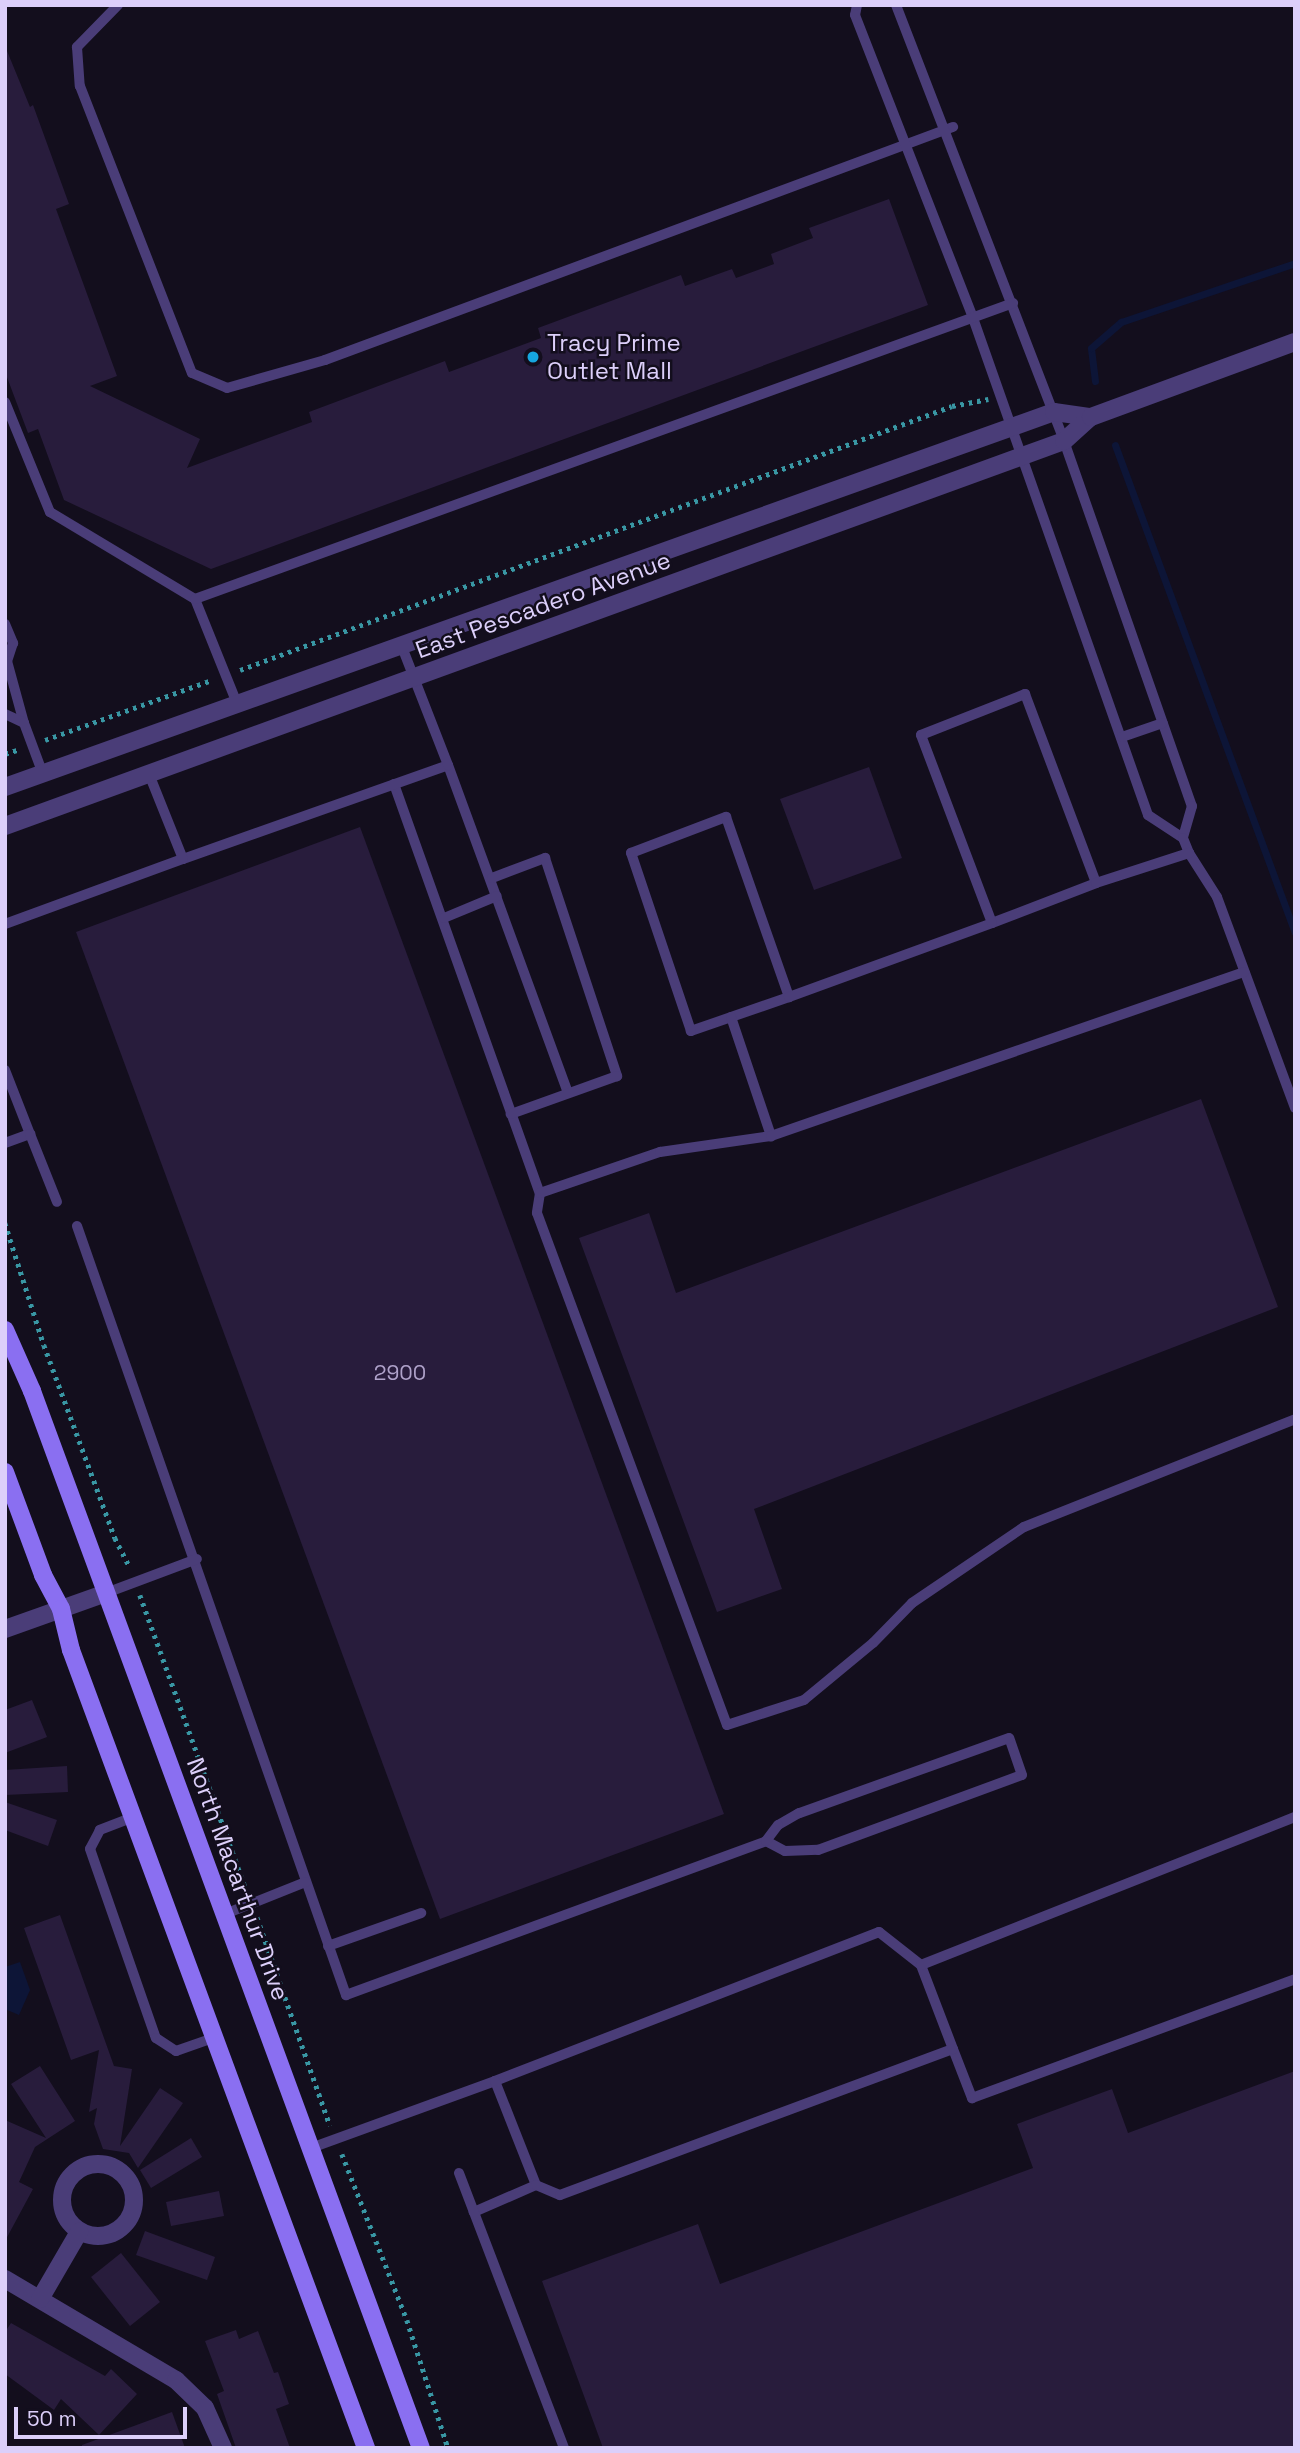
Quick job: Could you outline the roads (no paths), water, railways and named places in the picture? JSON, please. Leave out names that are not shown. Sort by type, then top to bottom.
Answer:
[{"type":"main road","name":"North Macarthur Drive","points":[[5,1330],[106,1593],[421,2448]]},
{"type":"main road","points":[[5,1472],[43,1575],[61,1609],[71,1650],[136,1816],[366,2448]]},
{"type":"street","name":"East Pescadero Avenue","points":[[5,826],[1065,441],[1091,417],[1295,342]]},
{"type":"street","name":"East Pescadero Avenue","points":[[5,787],[238,706],[1054,412],[1091,417]]},
{"type":"street","points":[[5,1629],[106,1593]]},
{"type":"street","points":[[96,2162],[117,2168],[134,2191],[133,2213],[120,2230],[100,2237],[79,2232],[61,2207],[63,2186],[77,2169],[96,2162]]},
{"type":"street","points":[[40,2300],[79,2232]]},
{"type":"street","points":[[5,2279],[176,2380],[205,2408],[223,2448]]},
{"type":"lane","points":[[118,5],[77,47],[80,86],[192,373],[227,388],[325,360],[948,128]]},
{"type":"lane","points":[[857,5],[855,15],[973,318],[1148,815],[1183,838],[1189,853],[1217,897],[1295,1108]]},
{"type":"lane","points":[[896,5],[948,128],[1065,441],[1192,806],[1183,838]]},
{"type":"lane","points":[[195,600],[1013,303]]},
{"type":"lane","points":[[5,402],[50,512],[195,600],[238,706]]},
{"type":"lane","points":[[5,624],[13,643],[6,660],[24,723],[43,774]]},
{"type":"lane","points":[[402,647],[492,878],[568,1093]]},
{"type":"lane","points":[[992,923],[921,735],[1012,699],[1026,694],[1096,883]]},
{"type":"lane","points":[[5,714],[24,723]]},
{"type":"lane","points":[[1122,737],[1163,723]]},
{"type":"lane","points":[[5,924],[448,765]]},
{"type":"lane","points":[[149,774],[183,859]]},
{"type":"lane","points":[[394,784],[540,1193],[537,1213],[727,1725],[804,1700],[873,1643],[912,1603],[1024,1527],[1295,1419]]},
{"type":"lane","points":[[789,998],[726,817],[631,853],[691,1031],[789,998],[1096,883],[1189,853]]},
{"type":"lane","points":[[492,878],[545,858],[617,1076],[511,1114]]},
{"type":"lane","points":[[444,918],[497,896]]},
{"type":"lane","points":[[540,1193],[660,1152],[771,1136],[1244,972]]},
{"type":"lane","points":[[731,1017],[771,1136]]},
{"type":"lane","points":[[5,1070],[57,1202]]},
{"type":"lane","points":[[5,1143],[30,1133]]},
{"type":"lane","points":[[77,1226],[197,1559],[346,1995],[766,1841],[778,1825],[799,1813],[1009,1738],[1022,1775],[818,1850],[785,1851],[766,1841]]},
{"type":"lane","points":[[106,1593],[197,1559]]},
{"type":"lane","points":[[136,1816],[100,1830],[90,1849],[156,2038],[176,2051],[216,2037]]},
{"type":"lane","points":[[921,1965],[1295,1817]]},
{"type":"lane","points":[[225,1914],[306,1882]]},
{"type":"lane","points":[[328,1946],[421,1913]]},
{"type":"lane","points":[[311,2148],[495,2081],[879,1932],[921,1965],[972,2098],[1295,1979]]},
{"type":"lane","points":[[495,2081],[536,2185],[560,2195],[953,2049]]},
{"type":"lane","points":[[459,2173],[564,2448]]},
{"type":"lane","points":[[474,2212],[536,2185]]},
{"type":"water","points":[[20,1962],[30,1990],[19,2015],[5,2009],[5,1967]]},
{"type":"waterway","points":[[1095,381],[1091,348],[1121,322],[1295,263]]},
{"type":"waterway","points":[[1115,445],[1295,933]]},
{"type":"place","name":"Tracy Prime Outlet Mall","points":[[533,357]]}]
